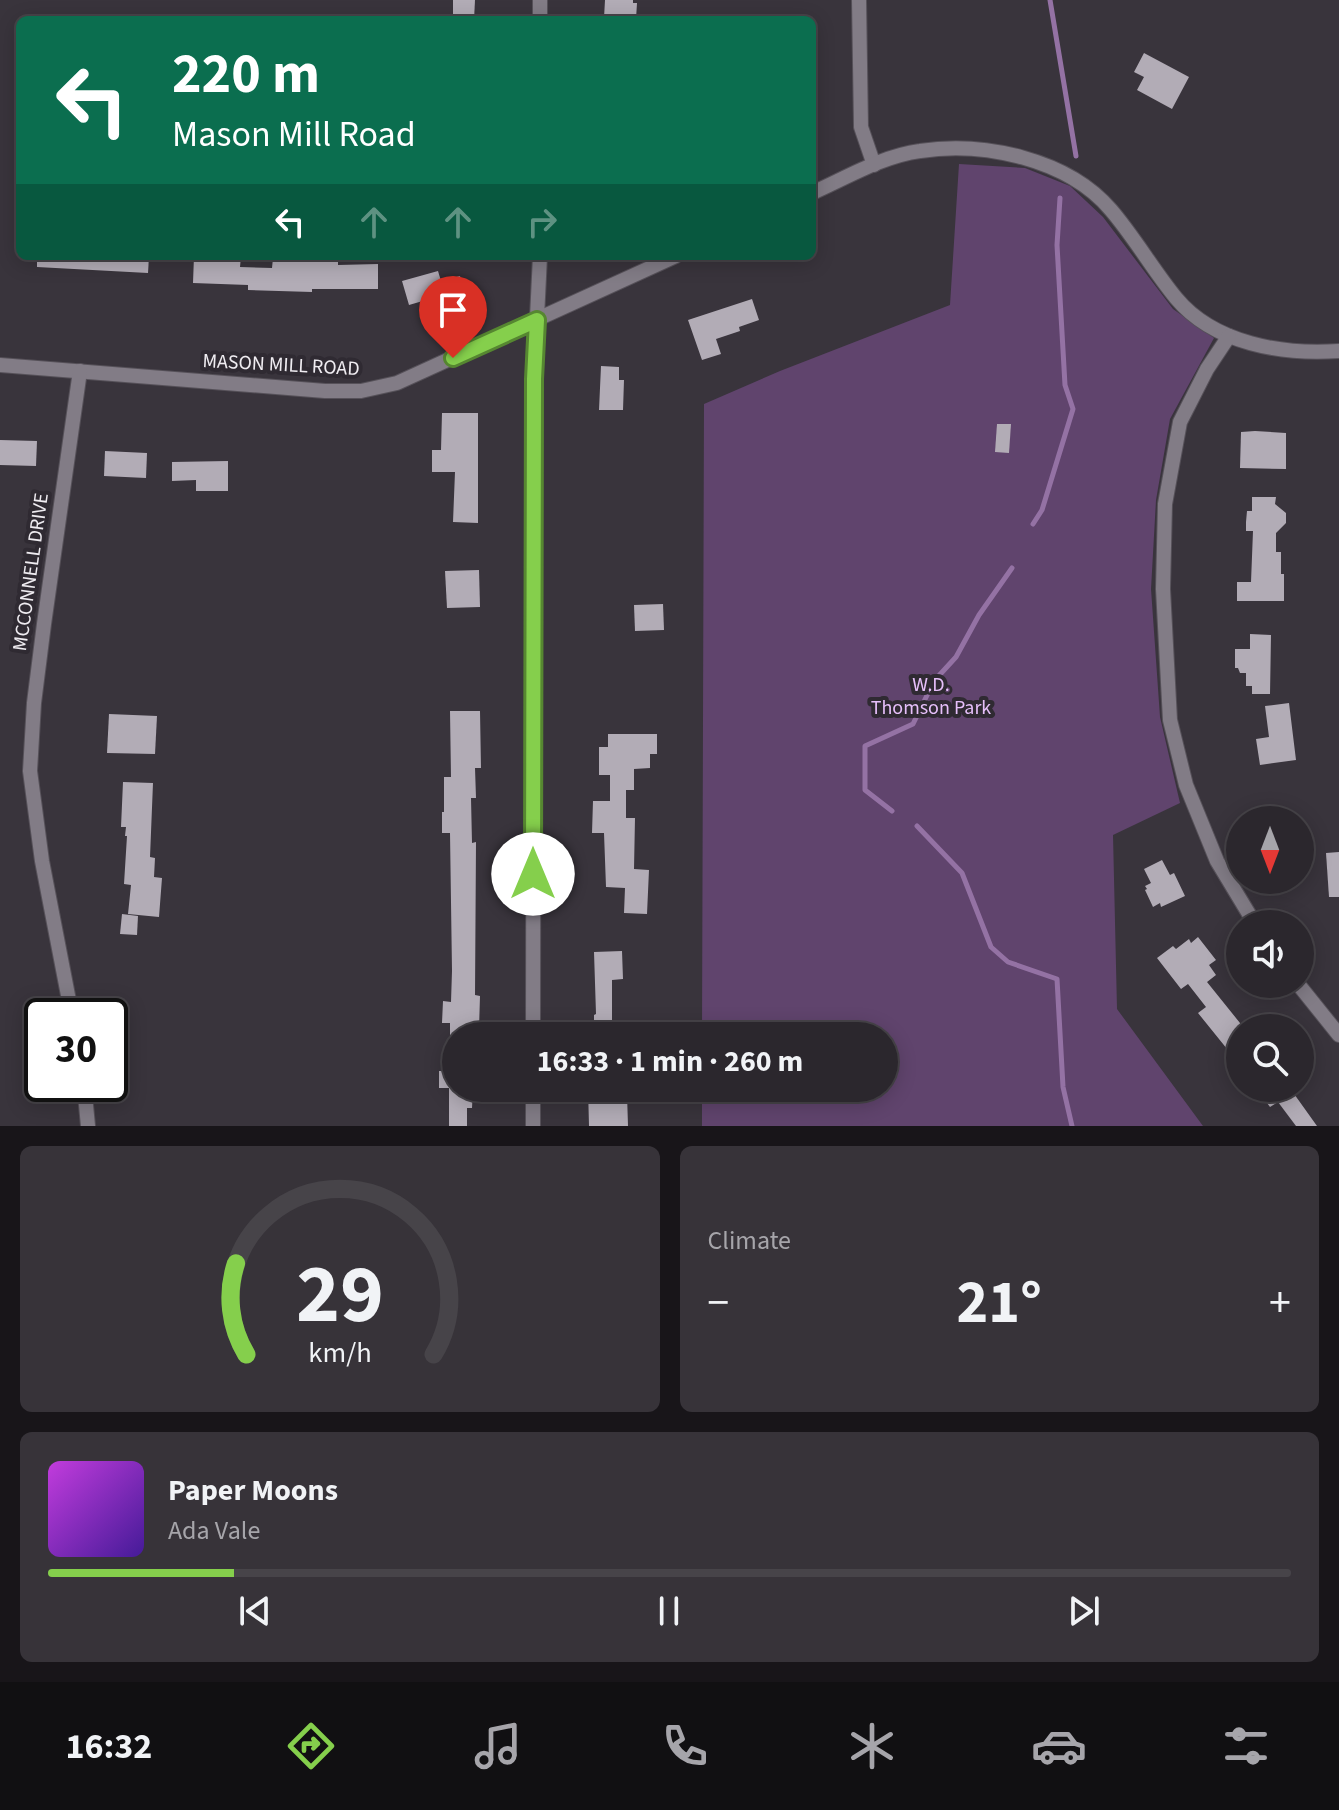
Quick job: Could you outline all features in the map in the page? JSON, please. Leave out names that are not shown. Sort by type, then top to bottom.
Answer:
[{"type":"street","points":[[859,0],[861,127],[874,165]]},
{"type":"street","points":[[816,191],[874,165],[918,151],[968,148],[1029,160],[1068,176],[1110,208],[1178,301],[1201,320],[1229,336],[1259,346],[1296,352],[1339,351]]},
{"type":"street","points":[[533,1022],[534,427],[540,260]]},
{"type":"street","name":"MASON MILL ROAD","points":[[0,365],[325,391],[361,391],[397,383],[667,260]]},
{"type":"street","points":[[1229,336],[1207,369],[1180,422],[1165,504],[1163,589],[1170,720],[1186,785],[1217,861],[1247,910]]},
{"type":"street","name":"MCCONNELL DRIVE","points":[[69,998],[42,861],[30,771],[40,655],[80,371]]},
{"type":"street","points":[[1309,998],[1339,1035]]},
{"type":"street","points":[[86,1102],[88,1126]]},
{"type":"street","points":[[533,1102],[533,1126]]},
{"type":"green space","name":"W.D. Thomson Park","points":[[959,164],[1025,168],[1070,186],[1103,217],[1173,309],[1214,338],[1170,419],[1156,500],[1151,589],[1160,717],[1180,803],[1113,835],[1117,1009],[1203,1126],[702,1126],[702,1102],[898,1102],[898,1022],[702,1022],[704,404],[950,305]]},
{"type":"building","points":[[453,0],[475,0],[474,16],[453,16]]},
{"type":"building","points":[[605,0],[633,0],[637,3],[636,16],[604,16]]},
{"type":"building","points":[[1144,53],[1189,77],[1172,109],[1137,90],[1144,77],[1134,72]]},
{"type":"building","points":[[37,260],[149,260],[148,273],[37,267]]},
{"type":"building","points":[[194,260],[241,260],[240,267],[272,268],[273,260],[338,261],[338,265],[378,264],[378,289],[312,289],[312,292],[248,290],[248,285],[193,283]]},
{"type":"building","points":[[438,271],[441,281],[460,276],[464,289],[409,305],[402,281]]},
{"type":"building","points":[[752,299],[759,320],[716,339],[721,354],[702,360],[688,320]]},
{"type":"building","points":[[601,366],[619,367],[619,380],[624,380],[623,410],[599,410]]},
{"type":"building","points":[[442,413],[478,413],[478,523],[453,522],[455,472],[432,472],[432,450],[441,450]]},
{"type":"building","points":[[997,424],[1011,424],[1009,453],[995,452]]},
{"type":"building","points":[[1241,432],[1286,433],[1286,469],[1240,468]]},
{"type":"building","points":[[0,440],[37,441],[36,466],[0,465]]},
{"type":"building","points":[[105,451],[147,453],[146,478],[104,476]]},
{"type":"building","points":[[228,461],[228,491],[196,491],[196,480],[172,481],[172,462]]},
{"type":"building","points":[[1252,497],[1276,497],[1275,504],[1286,513],[1286,523],[1276,533],[1276,552],[1281,552],[1281,574],[1284,574],[1284,601],[1237,601],[1237,582],[1251,582],[1253,531],[1246,531],[1246,522],[1247,511],[1252,511]]},
{"type":"building","points":[[479,570],[480,607],[447,608],[445,571]]},
{"type":"building","points":[[663,604],[664,630],[635,631],[634,605]]},
{"type":"building","points":[[1250,634],[1271,635],[1270,694],[1252,694],[1252,686],[1246,686],[1246,673],[1240,673],[1235,668],[1235,649],[1250,649]]},
{"type":"building","points":[[1289,703],[1296,760],[1260,765],[1256,739],[1269,737],[1265,706]]},
{"type":"building","points":[[450,711],[480,711],[481,768],[475,768],[476,798],[471,798],[472,843],[476,842],[475,995],[480,996],[479,1022],[442,1022],[443,1001],[451,1002],[450,833],[442,833],[442,812],[444,777],[451,777]]},
{"type":"building","points":[[109,714],[157,716],[155,754],[107,753]]},
{"type":"building","points":[[608,734],[657,734],[657,754],[650,754],[650,768],[634,769],[634,790],[626,790],[626,818],[635,818],[634,869],[649,870],[647,914],[624,913],[625,888],[606,887],[604,833],[592,833],[593,801],[610,801],[610,775],[599,775],[599,747],[608,747]]},
{"type":"building","points":[[123,782],[153,783],[150,857],[155,858],[154,877],[162,878],[159,917],[128,914],[131,885],[124,884],[127,836],[126,827],[121,827]]},
{"type":"building","points":[[1339,852],[1339,897],[1329,897],[1326,853]]},
{"type":"building","points":[[1162,860],[1170,875],[1174,873],[1185,896],[1161,907],[1160,903],[1153,907],[1145,890],[1145,886],[1151,883],[1144,869]]},
{"type":"building","points":[[122,914],[138,916],[137,935],[120,934]]},
{"type":"building","points":[[1198,937],[1216,960],[1209,965],[1216,975],[1207,982],[1233,1014],[1226,1014],[1226,1048],[1198,1013],[1206,1007],[1188,984],[1181,989],[1157,958],[1173,946],[1176,949],[1189,939],[1191,943]]},
{"type":"building","points":[[622,951],[623,979],[612,980],[612,1022],[594,1022],[594,952]]},
{"type":"building","points":[[439,1071],[442,1071],[442,1088],[439,1088]]},
{"type":"building","points":[[449,1102],[472,1102],[472,1108],[467,1108],[467,1126],[449,1126]]},
{"type":"building","points":[[588,1102],[627,1102],[628,1126],[589,1126]]},
{"type":"building","points":[[1278,1102],[1300,1102],[1317,1126],[1296,1126]]},
{"type":"waterway","points":[[1050,0],[1076,156]]},
{"type":"waterway","points":[[1033,524],[1042,510],[1073,409],[1065,385],[1057,245],[1060,198]]},
{"type":"waterway","points":[[892,811],[865,790],[865,746],[913,724],[934,681],[956,657],[979,615],[1012,568]]},
{"type":"waterway","points":[[917,826],[962,873],[991,947],[1008,962],[1057,979],[1063,1087],[1072,1126]]},
{"type":"route","points":[[453,358],[537,320],[534,379],[533,874]]}]
